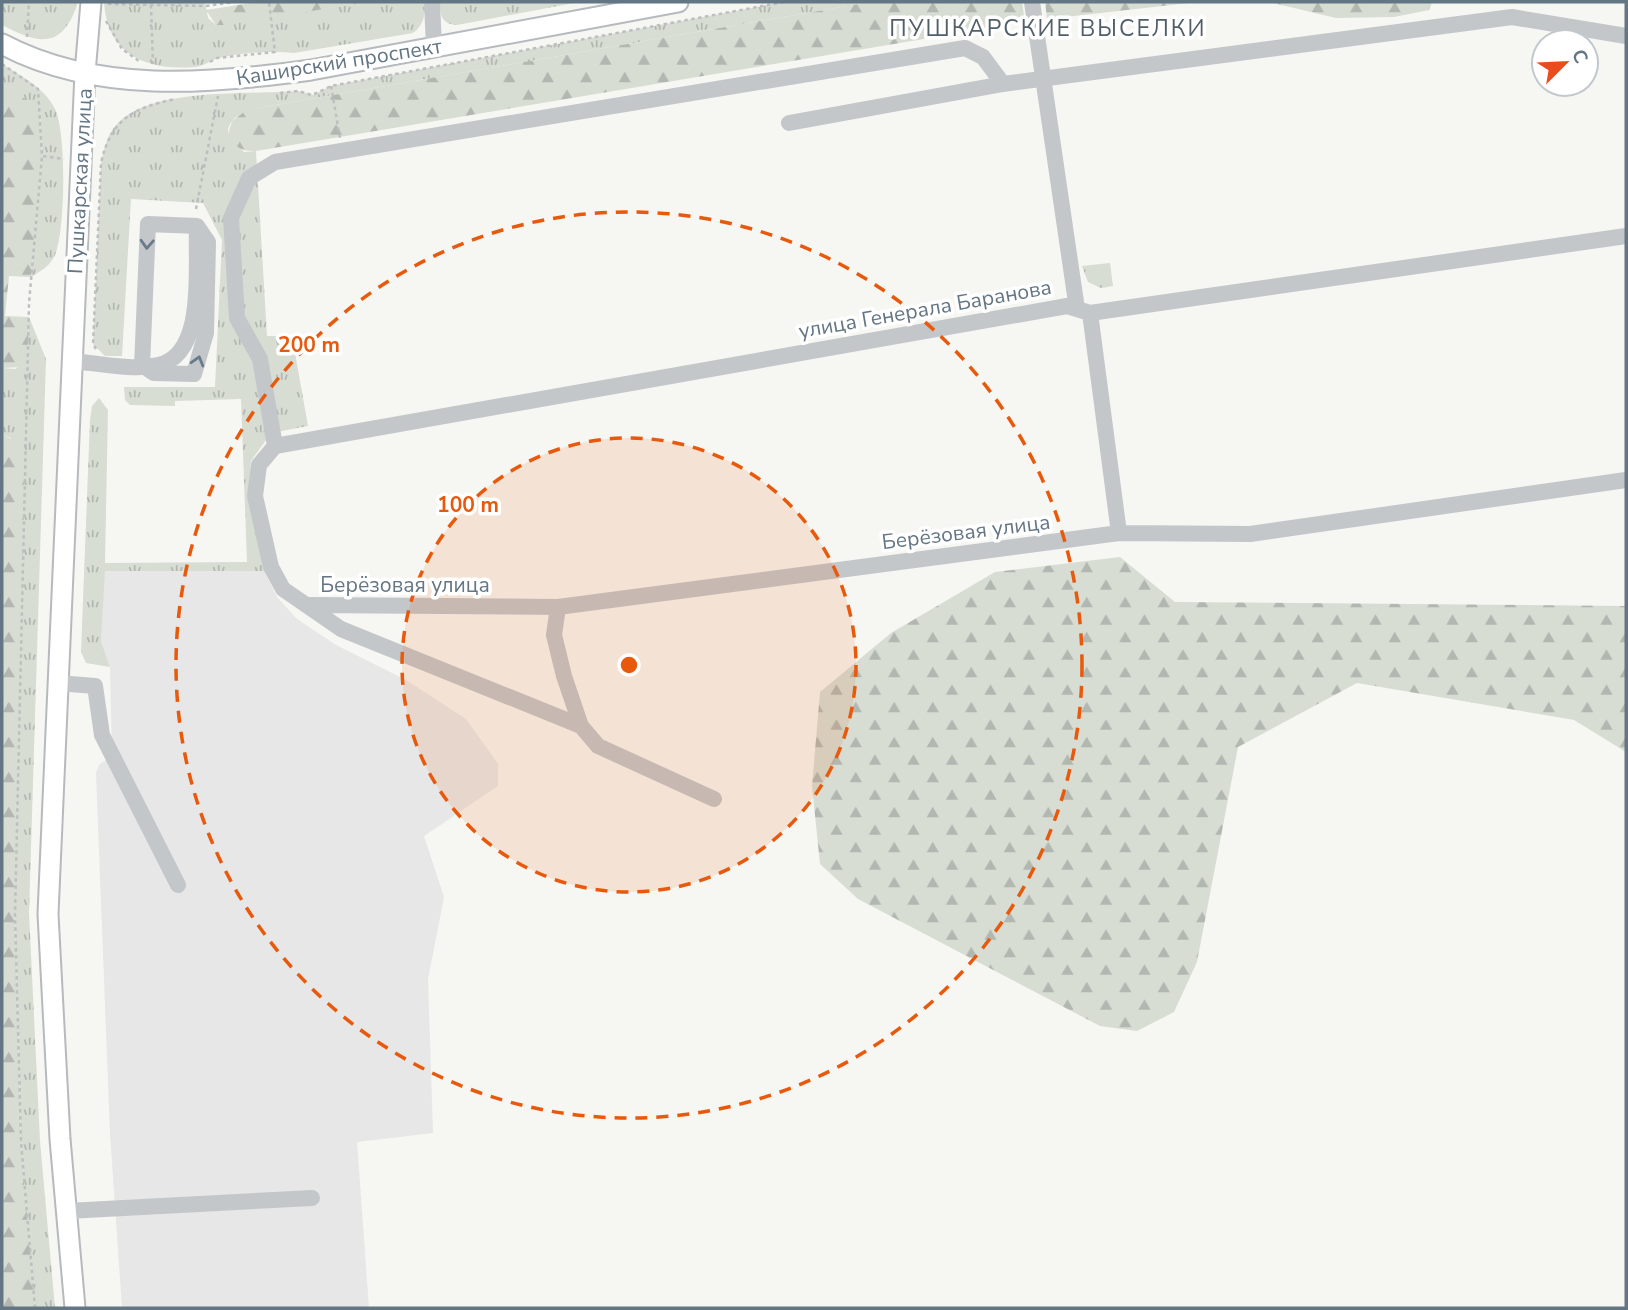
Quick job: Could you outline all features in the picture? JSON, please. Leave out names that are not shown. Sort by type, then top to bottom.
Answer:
[{"type":"main road","name":"Пушкарская улица","points":[[75,1308],[66,1211],[48,914],[71,361],[91,2]]},
{"type":"main road","name":"Каширский проспект","points":[[2,44],[32,60],[85,73],[165,83],[251,79],[678,2]]},
{"type":"street","points":[[432,2],[433,47]]},
{"type":"street","points":[[1032,2],[1119,533]]},
{"type":"street","points":[[789,123],[1044,78],[1512,17],[1626,36]]},
{"type":"street","points":[[581,726],[341,629],[309,605],[295,600],[283,589],[271,567],[255,496],[259,465],[275,446],[260,359],[237,318],[230,218],[249,178],[275,162],[965,48],[983,57],[1003,85]]},
{"type":"street","points":[[142,366],[148,224],[197,226]]},
{"type":"street","points":[[71,361],[155,366],[171,361],[185,348],[193,330],[197,226]]},
{"type":"street","points":[[142,366],[154,373],[194,374],[206,333],[208,242],[197,226]]},
{"type":"street","name":"улица Генерала Баранова","points":[[275,446],[1067,306],[1084,311],[1626,236]]},
{"type":"street","name":"Берёзовая улица","points":[[309,605],[558,607],[1119,533],[1250,534],[1626,481]]},
{"type":"street","points":[[558,607],[554,635],[581,726],[598,746],[714,799]]},
{"type":"street","points":[[58,683],[95,686],[102,734],[178,884]]},
{"type":"street","points":[[66,1211],[312,1198]]},
{"type":"path","points":[[27,38],[29,2]]},
{"type":"path","points":[[151,5],[153,64],[142,63],[122,50],[106,21],[104,4],[206,6],[234,2]]},
{"type":"path","points":[[205,65],[217,58],[275,52],[269,2]]},
{"type":"path","points":[[268,93],[298,91],[313,95],[331,86],[784,2]]},
{"type":"path","points":[[2,64],[38,89],[41,156],[29,303],[15,914],[21,1142],[35,1308]]},
{"type":"path","points":[[331,86],[343,151]]},
{"type":"path","points":[[197,226],[195,202],[218,96],[206,97]]},
{"type":"path","points":[[105,356],[93,344],[101,163],[105,145],[119,122],[136,110],[181,98]]},
{"type":"path","points":[[41,156],[64,159]]},
{"type":"shaded area","points":[[104,571],[264,571],[277,597],[297,619],[336,645],[406,680],[466,719],[498,764],[498,786],[424,836],[444,897],[428,979],[433,1133],[357,1142],[369,1308],[122,1308],[110,1133],[96,773],[99,765],[112,755],[110,667],[101,641]]},
{"type":"green space","points":[[2,2],[78,2],[65,28],[49,39],[39,39],[2,25]]},
{"type":"green space","points":[[104,2],[205,2],[208,18],[216,25],[367,2],[425,2],[425,11],[420,27],[413,33],[294,53],[238,54],[198,66],[177,68],[146,62],[121,47],[107,20]]},
{"type":"green space","points":[[257,2],[367,2],[224,25],[216,25],[206,10]]},
{"type":"green space","points":[[440,2],[579,2],[457,25],[448,23],[443,18]]},
{"type":"green space","points":[[784,2],[870,2],[264,107],[235,118],[228,134],[244,152],[256,151],[267,336],[292,336],[308,426],[271,433],[251,461],[248,495],[264,571],[105,571],[101,641],[110,667],[86,663],[81,652],[90,420],[92,406],[99,398],[108,410],[105,563],[247,562],[241,399],[175,401],[175,406],[130,405],[125,400],[124,387],[215,387],[222,240],[203,203],[131,199],[122,356],[105,356],[93,344],[101,163],[109,137],[118,123],[134,111],[178,98],[298,91],[313,95],[331,86]]},
{"type":"green space","points":[[870,2],[1022,2],[1025,22],[256,151],[239,148],[228,134],[232,121],[244,112],[264,107]]},
{"type":"green space","points":[[1045,2],[1198,2],[1047,19]]},
{"type":"green space","points":[[1269,2],[1432,2],[1429,10],[1394,17],[1336,18]]},
{"type":"green space","points":[[2,64],[32,83],[45,95],[55,109],[59,121],[63,160],[63,205],[58,243],[51,262],[31,277],[42,156],[40,109],[2,85]]},
{"type":"green space","points":[[2,85],[40,108],[42,156],[31,277],[9,276],[5,316],[29,317],[28,360],[22,367],[2,368]]},
{"type":"green space","points":[[1110,263],[1113,286],[1101,288],[1088,282],[1082,266]]},
{"type":"green space","points":[[29,317],[46,359],[29,913],[40,1141],[55,1308],[35,1308],[21,1142],[15,914],[11,438],[2,435],[2,368],[15,369],[28,360]]},
{"type":"green space","points":[[2,435],[16,444],[25,458],[15,914],[21,1142],[35,1308],[2,1308]]},
{"type":"green space","points":[[1120,557],[1175,602],[1626,606],[1626,752],[1574,720],[1357,683],[1238,747],[1197,962],[1174,1012],[1137,1031],[1100,1026],[858,899],[820,864],[812,786],[820,692],[891,633],[995,572]]},
{"type":"district","name":"ПУШКАРСКИЕ ВЫСЕЛКИ","points":[[1048,28]]}]
